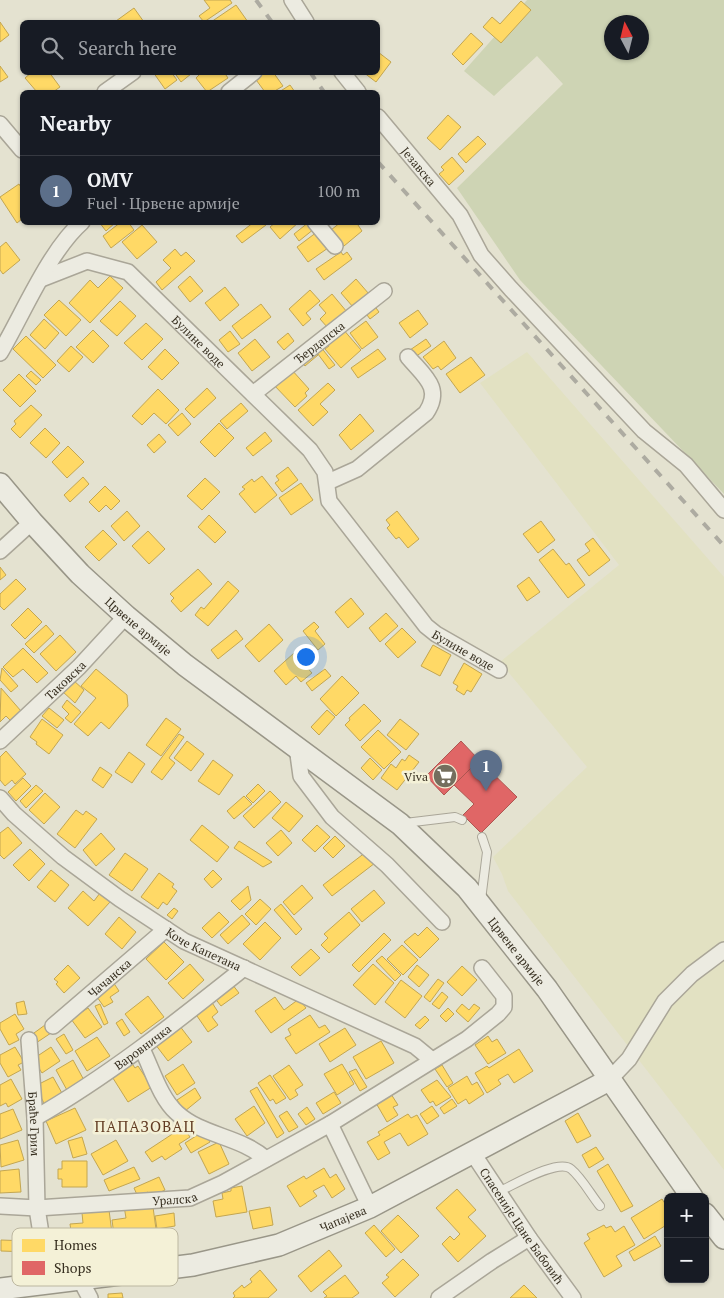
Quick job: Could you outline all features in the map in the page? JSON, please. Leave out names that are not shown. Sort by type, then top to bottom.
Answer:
[{"type":"main road","name":"Црвене армије","points":[[0,484],[80,574],[126,616],[185,665],[400,824],[424,844],[481,902],[547,990],[689,1193]]},
{"type":"main road","name":"Чапајева","points":[[178,1268],[239,1256],[280,1245],[370,1206],[609,1080]]},
{"type":"main road","points":[[709,1219],[724,1238]]},
{"type":"main road","name":"Чапајева","points":[[0,1290],[36,1286]]},
{"type":"main road","name":"Чапајева","points":[[67,1286],[86,1289],[99,1286]]},
{"type":"street","points":[[292,0],[305,20]]},
{"type":"street","points":[[108,90],[129,75]]},
{"type":"street","points":[[232,90],[250,75]]},
{"type":"street","points":[[344,75],[356,90]]},
{"type":"street","name":"Језавска","points":[[380,119],[460,215],[481,255],[644,431],[686,465],[724,510]]},
{"type":"street","points":[[0,124],[20,148]]},
{"type":"street","points":[[0,353],[61,245],[77,225]]},
{"type":"street","points":[[318,225],[335,246]]},
{"type":"street","name":"Булине воде","points":[[41,279],[86,261],[128,272],[310,450],[319,461],[328,482],[329,501],[426,626],[436,634],[499,670]]},
{"type":"street","name":"Ђердапска","points":[[253,394],[384,291]]},
{"type":"street","points":[[328,482],[357,469],[426,413],[432,404],[433,391],[430,384],[408,358]]},
{"type":"street","points":[[0,551],[32,522]]},
{"type":"street","name":"Таковска","points":[[0,741],[79,667],[126,616]]},
{"type":"street","points":[[297,747],[301,776],[332,817],[386,865],[442,922]]},
{"type":"street","name":"Коче Капетана","points":[[0,798],[14,814],[63,856],[184,942],[415,1046],[432,1060]]},
{"type":"street","name":"Чачанска","points":[[53,1026],[166,929]]},
{"type":"street","points":[[609,1080],[629,1059],[665,1001],[692,974],[724,950]]},
{"type":"street","name":"Варовничка","points":[[35,1118],[82,1091],[142,1049],[244,968]]},
{"type":"street","name":"Уралска","points":[[0,1206],[37,1208],[190,1198],[224,1184],[330,1124],[466,1039],[504,1006],[504,996],[482,968]]},
{"type":"street","name":"Браће Грим","points":[[29,1040],[35,1118],[37,1208]]},
{"type":"street","points":[[142,1049],[166,1099],[175,1112],[202,1128],[257,1151],[266,1159]]},
{"type":"street","points":[[330,1124],[370,1206]]},
{"type":"street","name":"Спасеније Цане Бабовић","points":[[472,1152],[529,1238],[573,1298]]},
{"type":"street","points":[[37,1208],[40,1228]]},
{"type":"street","points":[[439,1298],[529,1238]]},
{"type":"lane","points":[[400,824],[455,817],[462,820]]},
{"type":"lane","points":[[481,902],[488,852],[482,837]]},
{"type":"lane","points":[[498,1192],[562,1165],[570,1168],[600,1206]]},
{"type":"green space","points":[[527,0],[724,0],[724,494],[520,280],[457,188],[563,84],[537,56],[494,96],[464,71]]},
{"type":"green space","points":[[527,352],[724,577],[724,1170],[508,891],[493,857],[587,767],[500,662],[619,565],[480,383]]},
{"type":"building: Homes","points":[[204,0],[230,0],[232,3],[207,20],[202,20],[199,16],[210,8]]},
{"type":"building: Homes","points":[[521,1],[531,10],[501,43],[483,27],[492,17],[500,24]]},
{"type":"building: Homes","points":[[236,5],[247,20],[214,20]]},
{"type":"building: Homes","points":[[134,8],[143,20],[117,20]]},
{"type":"building: Homes","points":[[0,22],[9,35],[0,42]]},
{"type":"building: Homes","points":[[471,33],[483,44],[463,65],[452,54]]},
{"type":"building: Homes","points":[[380,54],[391,62],[376,82],[367,75],[380,75]]},
{"type":"building: Homes","points":[[0,66],[8,77],[0,82]]},
{"type":"building: Homes","points":[[28,75],[51,75],[60,87],[56,90],[35,90],[25,78]]},
{"type":"building: Homes","points":[[155,75],[173,75],[177,80],[165,89]]},
{"type":"building: Homes","points":[[176,75],[190,75],[181,82]]},
{"type":"building: Homes","points":[[199,75],[226,75],[228,78],[210,90],[205,90],[196,78]]},
{"type":"building: Homes","points":[[256,75],[275,75],[283,86],[276,90],[264,90],[254,77]]},
{"type":"building: Homes","points":[[290,85],[294,90],[282,90]]},
{"type":"building: Homes","points":[[448,115],[461,127],[440,150],[427,138]]},
{"type":"building: Homes","points":[[478,136],[486,144],[466,163],[458,154]]},
{"type":"building: Homes","points":[[452,157],[464,171],[449,185],[439,174],[444,170],[441,167]]},
{"type":"building: Homes","points":[[19,184],[20,221],[17,223],[0,197]]},
{"type":"building: Homes","points":[[101,225],[113,225],[106,231]]},
{"type":"building: Homes","points":[[117,225],[130,225],[134,230],[111,248],[103,236]]},
{"type":"building: Homes","points":[[142,225],[157,242],[137,259],[122,242]]},
{"type":"building: Homes","points":[[250,225],[266,225],[242,243],[236,236]]},
{"type":"building: Homes","points":[[272,225],[296,225],[280,239],[270,227]]},
{"type":"building: Homes","points":[[305,225],[311,225],[314,229],[299,241],[294,234]]},
{"type":"building: Homes","points":[[337,225],[358,225],[362,231],[344,246],[331,230]]},
{"type":"building: Homes","points":[[317,232],[328,248],[308,262],[297,247]]},
{"type":"building: Homes","points":[[6,242],[20,260],[3,274],[0,270],[0,247]]},
{"type":"building: Homes","points":[[175,249],[181,256],[186,252],[195,261],[162,290],[156,282],[171,268],[163,260]]},
{"type":"building: Homes","points":[[341,252],[343,255],[347,252],[352,259],[324,280],[316,269]]},
{"type":"building: Homes","points":[[110,276],[123,288],[90,323],[69,303],[90,280],[98,288]]},
{"type":"building: Homes","points":[[190,276],[203,291],[190,302],[178,287]]},
{"type":"building: Homes","points":[[356,279],[369,294],[353,307],[341,293]]},
{"type":"building: Homes","points":[[225,287],[239,305],[220,321],[205,303]]},
{"type":"building: Homes","points":[[310,290],[320,301],[306,313],[311,319],[303,326],[289,309]]},
{"type":"building: Homes","points":[[332,294],[347,312],[328,328],[320,319],[326,313],[319,305]]},
{"type":"building: Homes","points":[[59,300],[81,320],[66,336],[44,315]]},
{"type":"building: Homes","points":[[120,301],[136,316],[117,336],[100,321]]},
{"type":"building: Homes","points":[[261,304],[271,317],[242,339],[232,326]]},
{"type":"building: Homes","points":[[373,304],[379,312],[370,319],[364,311]]},
{"type":"building: Homes","points":[[418,310],[428,324],[410,338],[399,323]]},
{"type":"building: Homes","points":[[44,319],[59,333],[45,349],[30,335]]},
{"type":"building: Homes","points":[[366,321],[378,337],[362,349],[350,333]]},
{"type":"building: Homes","points":[[146,323],[163,339],[142,360],[124,343]]},
{"type":"building: Homes","points":[[342,328],[361,350],[341,368],[325,349],[329,346],[326,342]]},
{"type":"building: Homes","points":[[93,330],[109,346],[93,363],[76,347]]},
{"type":"building: Homes","points":[[230,331],[240,344],[228,352],[219,340]]},
{"type":"building: Homes","points":[[288,333],[294,341],[284,350],[277,342]]},
{"type":"building: Homes","points":[[26,336],[56,365],[43,378],[13,349]]},
{"type":"building: Homes","points":[[255,339],[270,357],[252,371],[238,353]]},
{"type":"building: Homes","points":[[426,339],[431,346],[415,357],[410,350]]},
{"type":"building: Homes","points":[[444,341],[456,358],[441,370],[438,366],[433,369],[423,357]]},
{"type":"building: Homes","points":[[71,346],[83,357],[69,372],[57,361]]},
{"type":"building: Homes","points":[[320,346],[335,365],[329,369],[315,350]]},
{"type":"building: Homes","points":[[165,349],[179,363],[162,380],[148,367]]},
{"type":"building: Homes","points":[[312,349],[318,355],[305,366],[300,360]]},
{"type":"building: Homes","points":[[378,349],[386,359],[358,378],[351,368]]},
{"type":"building: Homes","points":[[471,357],[485,375],[460,393],[446,374]]},
{"type":"building: Homes","points":[[291,369],[309,389],[305,393],[307,396],[295,407],[272,383]]},
{"type":"building: Homes","points":[[31,371],[41,380],[36,385],[26,376]]},
{"type":"building: Homes","points":[[19,374],[36,391],[20,407],[3,390]]},
{"type":"building: Homes","points":[[328,383],[335,390],[320,404],[328,412],[313,426],[298,410]]},
{"type":"building: Homes","points":[[207,388],[216,398],[194,418],[185,409]]},
{"type":"building: Homes","points":[[158,389],[179,410],[166,424],[154,413],[142,425],[132,416]]},
{"type":"building: Homes","points":[[241,403],[248,411],[227,429],[220,421]]},
{"type":"building: Homes","points":[[31,405],[42,415],[20,438],[11,429],[16,424],[14,421]]},
{"type":"building: Homes","points":[[182,413],[191,424],[178,436],[168,425]]},
{"type":"building: Homes","points":[[360,414],[374,431],[351,450],[339,435]]},
{"type":"building: Homes","points":[[219,423],[234,438],[215,457],[200,442]]},
{"type":"building: Homes","points":[[45,428],[60,443],[46,458],[30,443]]},
{"type":"building: Homes","points":[[265,432],[272,441],[253,456],[246,448]]},
{"type":"building: Homes","points":[[159,434],[166,442],[154,453],[147,445]]},
{"type":"building: Homes","points":[[68,446],[84,462],[67,478],[52,462]]},
{"type":"building: Homes","points":[[288,467],[298,480],[282,492],[275,483],[279,480],[276,476]]},
{"type":"building: Homes","points":[[262,476],[277,495],[255,513],[239,494],[245,489],[242,487],[252,479],[254,482]]},
{"type":"building: Homes","points":[[83,477],[89,484],[70,502],[64,495]]},
{"type":"building: Homes","points":[[205,478],[220,492],[202,510],[187,496]]},
{"type":"building: Homes","points":[[301,483],[313,500],[291,515],[279,498]]},
{"type":"building: Homes","points":[[105,486],[120,501],[111,510],[106,505],[99,512],[89,502]]},
{"type":"building: Homes","points":[[127,511],[140,526],[124,541],[111,526]]},
{"type":"building: Homes","points":[[397,511],[419,539],[408,548],[399,537],[396,539],[387,528],[390,525],[386,520]]},
{"type":"building: Homes","points":[[209,515],[226,532],[215,543],[198,527]]},
{"type":"building: Homes","points":[[541,521],[555,540],[538,553],[523,534]]},
{"type":"building: Homes","points":[[103,530],[117,544],[99,561],[85,547]]},
{"type":"building: Homes","points":[[148,531],[165,549],[149,564],[132,546]]},
{"type":"building: Homes","points":[[593,538],[610,560],[589,576],[577,560],[590,551],[585,544]]},
{"type":"building: Homes","points":[[553,549],[566,565],[569,563],[585,585],[568,598],[539,560]]},
{"type":"building: Homes","points":[[0,567],[6,575],[0,580]]},
{"type":"building: Homes","points":[[198,569],[212,584],[181,612],[171,601],[174,598],[170,594]]},
{"type":"building: Homes","points":[[529,577],[540,592],[527,601],[517,586]]},
{"type":"building: Homes","points":[[16,579],[26,589],[4,610],[0,606],[0,594]]},
{"type":"building: Homes","points":[[228,581],[239,591],[208,626],[195,615],[201,607],[204,609]]},
{"type":"building: Homes","points":[[351,598],[364,614],[348,628],[335,612]]},
{"type":"building: Homes","points":[[28,608],[42,622],[25,639],[11,625]]},
{"type":"building: Homes","points":[[386,613],[398,626],[380,642],[369,628]]},
{"type":"building: Homes","points":[[314,622],[319,627],[315,631],[325,644],[318,650],[303,631]]},
{"type":"building: Homes","points":[[269,624],[283,640],[259,662],[245,646]]},
{"type":"building: Homes","points":[[46,625],[54,634],[34,653],[25,644]]},
{"type":"building: Homes","points":[[402,628],[416,642],[398,658],[385,644]]},
{"type":"building: Homes","points":[[236,630],[243,639],[218,659],[211,650]]},
{"type":"building: Homes","points":[[60,635],[76,652],[56,671],[40,654]]},
{"type":"building: Homes","points":[[433,645],[451,655],[440,676],[421,666]]},
{"type":"building: Homes","points":[[23,648],[48,673],[37,683],[23,669],[13,677],[3,667]]},
{"type":"building: Homes","points":[[294,653],[312,673],[301,682],[296,676],[286,685],[274,671]]},
{"type":"building: Homes","points":[[464,663],[482,674],[471,692],[467,690],[464,695],[456,690],[458,686],[453,683]]},
{"type":"building: Homes","points":[[2,668],[18,686],[11,692],[0,680]]},
{"type":"building: Homes","points":[[96,669],[127,695],[128,706],[109,729],[101,722],[88,736],[74,724],[96,698],[81,686]]},
{"type":"building: Homes","points":[[325,669],[331,676],[312,691],[306,683]]},
{"type":"building: Homes","points":[[342,676],[359,693],[336,716],[320,699]]},
{"type":"building: Homes","points":[[73,680],[84,690],[75,703],[62,691]]},
{"type":"building: Homes","points":[[1,688],[21,711],[10,720],[6,716],[0,722]]},
{"type":"building: Homes","points":[[67,700],[81,712],[71,723],[65,718],[69,714],[62,707]]},
{"type":"building: Homes","points":[[364,704],[381,721],[360,741],[345,725],[350,720],[349,718]]},
{"type":"building: Homes","points":[[49,708],[64,720],[57,728],[42,716]]},
{"type":"building: Homes","points":[[327,710],[335,717],[319,735],[311,727]]},
{"type":"building: Homes","points":[[166,718],[181,729],[161,756],[146,745]]},
{"type":"building: Homes","points":[[42,719],[63,735],[49,754],[30,737]]},
{"type":"building: Homes","points":[[400,719],[419,734],[406,750],[387,735]]},
{"type":"building: Homes","points":[[378,730],[401,752],[384,769],[361,747]]},
{"type":"building: Homes","points":[[179,734],[184,737],[169,758],[175,763],[162,780],[151,772]]},
{"type":"building: Homes","points":[[187,741],[204,754],[191,771],[174,758]]},
{"type":"building: Homes","points":[[6,751],[26,774],[15,784],[12,780],[5,786],[0,780],[0,757]]},
{"type":"building: Homes","points":[[129,752],[145,764],[132,783],[115,772]]},
{"type":"building: Homes","points":[[409,755],[419,762],[397,790],[381,778],[391,764],[396,768],[402,759],[405,761]]},
{"type":"building: Homes","points":[[370,758],[382,770],[373,780],[361,768]]},
{"type":"building: Homes","points":[[213,760],[233,775],[219,795],[198,781]]},
{"type":"building: Homes","points":[[100,767],[112,775],[103,788],[92,780]]},
{"type":"building: Homes","points":[[23,778],[31,786],[16,801],[8,792]]},
{"type":"building: Homes","points":[[258,784],[265,791],[253,803],[246,796]]},
{"type":"building: Homes","points":[[36,785],[43,791],[26,808],[20,801]]},
{"type":"building: Homes","points":[[270,791],[281,802],[254,828],[243,816]]},
{"type":"building: Homes","points":[[45,793],[60,807],[44,824],[29,810]]},
{"type":"building: Homes","points":[[244,796],[252,804],[234,819],[227,811]]},
{"type":"building: Homes","points":[[286,802],[303,816],[289,832],[272,818]]},
{"type":"building: Homes","points":[[76,810],[83,815],[86,811],[97,819],[75,848],[57,834]]},
{"type":"building: Homes","points":[[202,825],[229,847],[217,862],[190,840]]},
{"type":"building: Homes","points":[[317,825],[330,837],[315,852],[302,840]]},
{"type":"building: Homes","points":[[8,827],[22,843],[4,859],[0,855],[0,833]]},
{"type":"building: Homes","points":[[281,830],[292,843],[278,856],[266,843]]},
{"type":"building: Homes","points":[[101,833],[115,849],[96,866],[83,850]]},
{"type":"building: Homes","points":[[335,836],[345,846],[333,858],[323,848]]},
{"type":"building: Homes","points":[[239,841],[272,862],[263,867],[234,848]]},
{"type":"building: Homes","points":[[30,849],[45,864],[29,881],[13,865]]},
{"type":"building: Homes","points":[[366,852],[375,863],[332,896],[323,885]]},
{"type":"building: Homes","points":[[125,853],[148,869],[132,891],[109,875]]},
{"type":"building: Homes","points":[[51,870],[69,885],[55,902],[37,887]]},
{"type":"building: Homes","points":[[213,870],[222,879],[212,888],[204,879]]},
{"type":"building: Homes","points":[[159,873],[174,884],[172,887],[177,891],[167,905],[163,902],[158,909],[141,897]]},
{"type":"building: Homes","points":[[302,885],[313,898],[294,915],[283,902]]},
{"type":"building: Homes","points":[[248,886],[251,900],[240,910],[231,901]]},
{"type":"building: Homes","points":[[374,890],[385,903],[362,922],[351,909]]},
{"type":"building: Homes","points":[[83,891],[94,901],[100,893],[110,902],[88,926],[68,908]]},
{"type":"building: Homes","points":[[260,899],[271,909],[256,925],[245,914]]},
{"type":"building: Homes","points":[[281,904],[302,929],[296,935],[274,910]]},
{"type":"building: Homes","points":[[174,908],[178,911],[172,919],[167,915]]},
{"type":"building: Homes","points":[[219,912],[229,922],[212,938],[202,928]]},
{"type":"building: Homes","points":[[349,912],[360,925],[329,953],[321,945],[328,938],[324,934]]},
{"type":"building: Homes","points":[[242,915],[250,924],[228,944],[220,935]]},
{"type":"building: Homes","points":[[119,917],[136,932],[122,949],[105,934]]},
{"type":"building: Homes","points":[[265,922],[281,938],[260,960],[243,944]]},
{"type":"building: Homes","points":[[427,927],[439,939],[420,958],[404,942],[415,933],[418,936]]},
{"type":"building: Homes","points":[[384,933],[391,940],[359,972],[352,965]]},
{"type":"building: Homes","points":[[164,942],[184,962],[166,980],[146,959]]},
{"type":"building: Homes","points":[[402,945],[418,960],[403,975],[387,959]]},
{"type":"building: Homes","points":[[311,949],[320,958],[300,976],[291,967]]},
{"type":"building: Homes","points":[[382,956],[401,975],[395,981],[376,961]]},
{"type":"building: Homes","points":[[190,964],[204,980],[183,999],[168,983]]},
{"type":"building: Homes","points":[[373,964],[394,983],[375,1005],[353,985]]},
{"type":"building: Homes","points":[[68,965],[80,978],[64,993],[56,984],[58,982],[54,979]]},
{"type":"building: Homes","points":[[417,965],[429,975],[419,987],[408,977]]},
{"type":"building: Homes","points":[[462,966],[477,980],[462,996],[447,982]]},
{"type":"building: Homes","points":[[438,979],[444,983],[430,1002],[424,997]]},
{"type":"building: Homes","points":[[401,980],[422,996],[405,1018],[385,1002]]},
{"type":"building: Homes","points":[[113,982],[119,991],[110,997],[113,1002],[104,1007],[95,994]]},
{"type":"building: Homes","points":[[232,984],[239,993],[221,1006],[214,997]]},
{"type":"building: Homes","points":[[442,992],[448,997],[439,1009],[432,1004]]},
{"type":"building: Homes","points":[[148,996],[164,1017],[141,1034],[125,1014]]},
{"type":"building: Homes","points":[[275,997],[284,1010],[299,999],[306,1008],[271,1033],[255,1011]]},
{"type":"building: Homes","points":[[24,1001],[27,1014],[18,1015],[16,1003]]},
{"type":"building: Homes","points":[[211,1001],[218,1012],[212,1017],[218,1025],[208,1032],[195,1013]]},
{"type":"building: Homes","points":[[100,1004],[108,1023],[104,1025],[95,1006]]},
{"type":"building: Homes","points":[[462,1004],[469,1010],[474,1004],[480,1008],[468,1022],[456,1011]]},
{"type":"building: Homes","points":[[88,1008],[102,1027],[85,1038],[71,1019]]},
{"type":"building: Homes","points":[[448,1008],[454,1014],[446,1022],[440,1016]]},
{"type":"building: Homes","points":[[15,1014],[24,1029],[16,1034],[19,1040],[9,1045],[0,1029],[0,1023]]},
{"type":"building: Homes","points":[[310,1015],[319,1028],[325,1025],[330,1032],[296,1054],[285,1038],[291,1035],[288,1029]]},
{"type":"building: Homes","points":[[425,1016],[429,1020],[420,1029],[415,1025]]},
{"type":"building: Homes","points":[[122,1019],[130,1032],[124,1036],[116,1023]]},
{"type":"building: Homes","points":[[45,1025],[51,1033],[33,1045],[34,1033]]},
{"type":"building: Homes","points":[[179,1025],[192,1042],[168,1061],[155,1044]]},
{"type":"building: Homes","points":[[345,1028],[356,1045],[330,1062],[319,1044]]},
{"type":"building: Homes","points":[[64,1034],[73,1050],[66,1054],[56,1039]]},
{"type":"building: Homes","points":[[488,1036],[492,1042],[497,1039],[506,1053],[488,1064],[475,1045]]},
{"type":"building: Homes","points":[[97,1037],[110,1056],[87,1071],[75,1051]]},
{"type":"building: Homes","points":[[381,1041],[394,1063],[366,1079],[353,1057]]},
{"type":"building: Homes","points":[[15,1047],[24,1062],[18,1065],[21,1070],[8,1077],[0,1063],[0,1055]]},
{"type":"building: Homes","points":[[51,1047],[60,1061],[42,1073],[33,1059]]},
{"type":"building: Homes","points":[[519,1049],[533,1071],[514,1083],[508,1074],[498,1080],[501,1084],[487,1093],[475,1073],[487,1066],[489,1068]]},
{"type":"building: Homes","points":[[73,1060],[85,1082],[68,1092],[56,1070]]},
{"type":"building: Homes","points":[[131,1062],[135,1068],[138,1066],[152,1087],[128,1102],[111,1075]]},
{"type":"building: Homes","points":[[183,1064],[195,1083],[177,1095],[165,1076]]},
{"type":"building: Homes","points":[[342,1064],[354,1084],[337,1095],[324,1074]]},
{"type":"building: Homes","points":[[289,1065],[303,1085],[295,1090],[298,1095],[290,1100],[273,1076]]},
{"type":"building: Homes","points":[[442,1065],[453,1083],[447,1087],[435,1069]]},
{"type":"building: Homes","points":[[356,1069],[367,1087],[360,1091],[349,1072]]},
{"type":"building: Homes","points":[[270,1075],[286,1098],[276,1104],[273,1099],[270,1101],[258,1083]]},
{"type":"building: Homes","points":[[467,1076],[472,1085],[477,1082],[484,1094],[469,1104],[466,1099],[458,1104],[448,1088]]},
{"type":"building: Homes","points":[[53,1077],[63,1095],[45,1105],[35,1086]]},
{"type":"building: Homes","points":[[11,1079],[22,1099],[8,1107],[6,1103],[0,1106],[0,1085]]},
{"type":"building: Homes","points":[[437,1080],[451,1097],[436,1106],[433,1101],[430,1103],[421,1090]]},
{"type":"building: Homes","points":[[257,1087],[284,1133],[277,1138],[250,1091]]},
{"type":"building: Homes","points":[[195,1088],[201,1098],[185,1111],[177,1100]]},
{"type":"building: Homes","points":[[334,1092],[341,1103],[323,1114],[316,1103]]},
{"type":"building: Homes","points":[[391,1094],[398,1105],[393,1107],[398,1115],[387,1122],[376,1103]]},
{"type":"building: Homes","points":[[452,1099],[457,1106],[444,1114],[440,1108]]},
{"type":"building: Homes","points":[[254,1106],[265,1123],[247,1136],[235,1119]]},
{"type":"building: Homes","points":[[432,1106],[439,1116],[427,1124],[420,1114]]},
{"type":"building: Homes","points":[[307,1107],[315,1119],[306,1125],[298,1114]]},
{"type":"building: Homes","points":[[75,1108],[86,1130],[56,1144],[46,1121]]},
{"type":"building: Homes","points":[[13,1109],[22,1130],[0,1139],[0,1114]]},
{"type":"building: Homes","points":[[287,1111],[298,1127],[289,1132],[279,1116]]},
{"type":"building: Homes","points":[[578,1113],[591,1136],[577,1143],[565,1121]]},
{"type":"building: Homes","points":[[408,1114],[411,1118],[417,1115],[428,1134],[408,1146],[400,1133],[384,1142],[390,1153],[378,1160],[367,1142],[380,1135],[378,1132]]},
{"type":"building: Homes","points":[[183,1127],[190,1137],[179,1144],[182,1149],[165,1160],[162,1156],[152,1162],[145,1152]]},
{"type":"building: Homes","points":[[204,1131],[210,1142],[191,1153],[185,1143]]},
{"type":"building: Homes","points":[[82,1137],[87,1154],[73,1158],[68,1141]]},
{"type":"building: Homes","points":[[18,1140],[24,1160],[1,1167],[0,1145]]},
{"type":"building: Homes","points":[[116,1140],[128,1161],[103,1175],[91,1154]]},
{"type":"building: Homes","points":[[219,1142],[229,1164],[209,1174],[198,1152]]},
{"type":"building: Homes","points":[[596,1147],[604,1159],[589,1168],[582,1155]]},
{"type":"building: Homes","points":[[62,1161],[87,1161],[87,1187],[62,1187],[62,1179],[58,1179],[58,1169],[62,1169]]},
{"type":"building: Homes","points":[[608,1164],[633,1206],[621,1212],[597,1171]]},
{"type":"building: Homes","points":[[134,1167],[140,1179],[109,1191],[104,1180]]},
{"type":"building: Homes","points":[[324,1168],[330,1178],[336,1174],[345,1189],[332,1198],[324,1185],[313,1191],[317,1196],[300,1207],[287,1186],[304,1176],[306,1179]]},
{"type":"building: Homes","points":[[19,1169],[21,1192],[0,1193],[0,1171]]},
{"type":"building: Homes","points":[[159,1177],[165,1190],[150,1197],[148,1192],[138,1197],[134,1188]]},
{"type":"building: Homes","points":[[242,1186],[247,1212],[216,1217],[213,1201],[223,1199],[222,1193],[231,1191],[231,1188]]},
{"type":"building: Homes","points":[[457,1189],[476,1210],[468,1217],[486,1236],[458,1262],[442,1244],[450,1236],[454,1240],[460,1234],[436,1208]]},
{"type":"building: Homes","points":[[662,1199],[664,1202],[664,1226],[644,1239],[631,1218]]},
{"type":"building: Homes","points":[[132,1205],[132,1210],[153,1207],[156,1228],[113,1228],[112,1220],[126,1218],[124,1206]]},
{"type":"building: Homes","points":[[270,1207],[273,1225],[253,1229],[249,1211]]},
{"type":"building: Homes","points":[[109,1210],[111,1228],[71,1228],[70,1224],[83,1223],[82,1213]]},
{"type":"building: Homes","points":[[174,1213],[175,1226],[157,1228],[155,1216]]},
{"type":"building: Homes","points":[[398,1215],[419,1236],[401,1253],[381,1231]]},
{"type":"building: Homes","points":[[374,1225],[395,1249],[386,1257],[365,1233]]},
{"type":"building: Homes","points":[[604,1225],[606,1228],[611,1226],[615,1232],[624,1226],[635,1245],[616,1256],[622,1266],[604,1277],[584,1243],[590,1239],[587,1234]]},
{"type":"building: Homes","points":[[655,1236],[661,1246],[634,1261],[629,1252]]},
{"type":"building: Homes","points":[[1,1240],[12,1240],[12,1251],[1,1251]]},
{"type":"building: Homes","points":[[329,1250],[342,1266],[311,1292],[298,1276]]},
{"type":"building: Homes","points":[[403,1259],[419,1275],[395,1297],[382,1283],[389,1277],[386,1275]]},
{"type":"building: Homes","points":[[260,1270],[277,1290],[268,1298],[233,1298],[235,1296],[233,1293],[242,1285],[244,1288],[252,1282],[250,1279]]},
{"type":"building: Homes","points":[[345,1275],[359,1293],[352,1298],[324,1298],[327,1296],[323,1292]]},
{"type":"building: Homes","points":[[524,1285],[537,1298],[510,1298]]},
{"type":"building: Homes","points":[[122,1293],[123,1298],[108,1298],[108,1294]]},
{"type":"building: Shops","points":[[461,741],[479,760],[444,795],[426,776]]},
{"type":"building: Shops","points":[[479,760],[517,797],[481,833],[463,815],[474,804],[454,785]]},
{"type":"railway","points":[[256,0],[271,20]]},
{"type":"railway","points":[[312,75],[323,90]]},
{"type":"railway","points":[[380,164],[724,546]]},
{"type":"place","name":"Viva","points":[[445,776]]},
{"type":"place","name":"OMV","points":[[486,791]]},
{"type":"district","name":"ПАПАЗОВАЦ","points":[[145,1126]]}]
